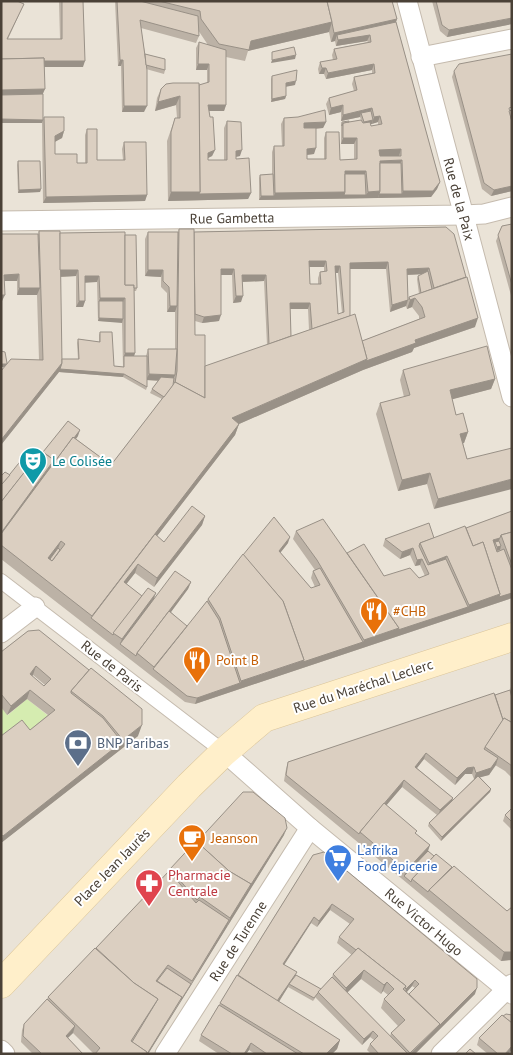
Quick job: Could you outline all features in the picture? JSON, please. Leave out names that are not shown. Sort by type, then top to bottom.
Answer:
[{"type":"main road","name":"Rue du Maréchal Leclerc","points":[[224,752],[264,718],[512,637]]},
{"type":"main road","name":"Place Jean Jaurès","points":[[1,984],[224,752]]},
{"type":"street","name":"Rue de la Paix","points":[[406,1],[512,397]]},
{"type":"street","points":[[421,57],[512,39]]},
{"type":"street","name":"Rue Gambetta","points":[[1,221],[464,215],[484,214],[512,207]]},
{"type":"street","name":"Rue de Paris","points":[[1,581],[224,752]]},
{"type":"street","points":[[1,633],[35,607]]},
{"type":"street","name":"Rue Victor Hugo","points":[[224,752],[310,828],[510,989]]},
{"type":"street","name":"Rue de Turenne","points":[[165,1054],[310,828]]},
{"type":"street","points":[[441,1054],[510,989]]},
{"type":"street","points":[[1,1050],[5,1054]]},
{"type":"shaded area","points":[[1,1],[512,1],[512,1054],[1,1054]]},
{"type":"green space","points":[[27,699],[51,718],[26,739],[1,742],[1,707],[8,715]]},
{"type":"building","points":[[1,1],[17,1],[24,4],[7,39],[62,39],[62,1],[83,1],[85,61],[44,61],[44,58],[1,59]]},
{"type":"building","points":[[117,1],[140,1],[198,16],[199,36],[140,20],[147,70],[147,106],[124,106],[123,60],[120,60]]},
{"type":"building","points":[[159,1],[327,1],[332,22],[251,41],[249,50],[219,44],[201,19],[200,11]]},
{"type":"building","points":[[327,1],[392,1],[397,19],[334,33]]},
{"type":"building","points":[[436,1],[512,1],[512,18],[449,30],[442,25]]},
{"type":"building","points":[[396,22],[440,182],[433,191],[403,191],[402,160],[380,161],[380,191],[368,192],[366,171],[345,171],[345,192],[275,193],[274,146],[284,146],[284,118],[298,117],[325,110],[326,122],[304,123],[304,128],[316,128],[316,148],[307,149],[307,159],[326,159],[326,132],[339,132],[340,160],[357,159],[357,138],[343,138],[343,123],[361,120],[363,123],[370,122],[371,126],[382,124],[380,116],[374,117],[372,108],[343,115],[343,105],[331,108],[329,98],[357,90],[354,77],[375,73],[374,64],[328,73],[326,68],[322,68],[320,62],[337,59],[334,49],[371,42],[370,35],[338,40],[337,35]],"holes":[[[401,149],[401,156],[380,156],[379,150]]]},
{"type":"building","points":[[199,42],[226,50],[226,105],[208,105],[210,117],[213,117],[215,150],[208,153],[208,160],[227,160],[227,121],[241,122],[242,150],[236,151],[236,159],[249,158],[251,193],[199,194],[199,85],[209,82],[209,64],[198,64]]},
{"type":"building","points":[[294,47],[296,55],[272,60],[272,52]]},
{"type":"building","points":[[145,54],[165,59],[165,70],[146,65]]},
{"type":"building","points":[[512,54],[512,107],[509,108],[512,122],[512,186],[494,190],[484,183],[454,71],[459,64]]},
{"type":"building","points":[[44,58],[45,89],[1,90],[1,59]]},
{"type":"building","points":[[297,70],[296,81],[286,83],[286,96],[272,99],[272,76]]},
{"type":"building","points":[[199,83],[200,192],[171,192],[171,132],[175,118],[180,118],[180,96],[158,102],[161,89],[166,84]]},
{"type":"building","points":[[43,94],[43,120],[1,119],[1,95]]},
{"type":"building","points":[[512,110],[512,122],[509,111]]},
{"type":"building","points":[[371,111],[373,120],[364,122],[361,113]]},
{"type":"building","points":[[44,117],[64,117],[64,131],[55,136],[55,154],[77,154],[77,163],[87,163],[87,129],[97,129],[97,160],[125,160],[124,142],[146,142],[147,195],[46,197]]},
{"type":"building","points":[[18,161],[40,161],[41,189],[19,190]]},
{"type":"building","points":[[380,163],[401,163],[402,194],[379,194]]},
{"type":"building","points":[[273,174],[274,196],[261,196],[260,175]]},
{"type":"building","points":[[345,174],[365,174],[366,195],[344,195]]},
{"type":"building","points":[[512,224],[512,285],[498,235],[502,226]]},
{"type":"building","points":[[446,227],[454,234],[466,277],[434,288],[429,268],[407,269],[408,300],[392,305],[388,262],[350,263],[350,316],[312,329],[310,303],[290,303],[291,336],[269,344],[266,275],[242,275],[243,296],[236,296],[234,269],[221,269],[221,315],[204,317],[195,314],[194,232]],"holes":[[[309,261],[326,261],[327,271],[320,272],[321,284],[310,284]],[[335,266],[340,266],[344,312],[338,314]]]},
{"type":"building","points":[[179,229],[194,229],[195,335],[205,335],[205,398],[175,382],[177,371]]},
{"type":"building","points":[[39,231],[60,231],[62,363],[1,440],[1,371],[11,359],[43,360]]},
{"type":"building","points":[[125,232],[125,285],[134,285],[135,353],[125,353],[125,298],[100,298],[99,276],[85,276],[85,301],[79,301],[78,270],[60,270],[60,233]]},
{"type":"building","points":[[148,232],[178,232],[177,306],[170,306],[169,287],[163,281],[163,270],[148,270]]},
{"type":"building","points":[[1,234],[38,234],[40,288],[19,288],[19,274],[4,275],[5,295],[1,295]]},
{"type":"building","points":[[125,235],[136,235],[137,288],[134,288],[134,285],[125,285]]},
{"type":"building","points":[[428,271],[432,289],[421,293],[418,276]]},
{"type":"building","points":[[467,277],[478,318],[415,340],[416,343],[366,361],[362,341],[425,317],[422,307],[415,298],[410,300],[409,297]]},
{"type":"building","points":[[99,301],[123,301],[123,319],[99,318]]},
{"type":"building","points":[[355,314],[367,359],[232,418],[239,424],[92,616],[1,545],[1,534],[73,437],[111,465],[175,382],[205,398],[205,366]],"holes":[[[61,541],[65,544],[52,561],[48,558]]]},
{"type":"building","points":[[100,332],[112,332],[114,366],[124,367],[124,356],[147,356],[147,387],[124,374],[60,369],[62,359],[79,359],[78,339],[100,342]]},
{"type":"building","points":[[487,346],[495,379],[450,390],[456,415],[463,413],[468,432],[460,434],[467,459],[512,448],[512,479],[438,499],[430,473],[402,480],[380,403],[410,395],[403,370]]},
{"type":"building","points":[[148,349],[177,349],[175,375],[149,374]]},
{"type":"building","points":[[1,351],[5,352],[7,364],[1,364]]},
{"type":"building","points":[[161,377],[174,378],[173,385],[164,397],[152,389]]},
{"type":"building","points":[[68,421],[80,430],[53,464],[54,460],[43,452]]},
{"type":"building","points":[[31,448],[39,454],[1,502],[1,483]]},
{"type":"building","points":[[41,451],[54,460],[1,533],[1,502]]},
{"type":"building","points":[[5,472],[10,475],[2,484],[1,476]]},
{"type":"building","points":[[192,506],[205,516],[157,578],[138,564],[124,582],[142,596],[113,635],[91,618],[155,534],[164,542]]},
{"type":"building","points":[[512,511],[512,532],[501,535],[500,538],[493,540],[497,552],[504,549],[512,570],[512,593],[499,597],[500,594],[483,542],[473,546],[466,528]]},
{"type":"building","points":[[274,517],[290,537],[279,551],[311,588],[320,585],[313,571],[320,568],[363,642],[303,662],[304,660],[283,601],[243,555]]},
{"type":"building","points":[[323,519],[399,628],[364,640],[317,560],[296,531]]},
{"type":"building","points":[[429,523],[434,538],[420,543],[419,546],[428,565],[446,559],[468,607],[398,630],[399,628],[347,553],[364,544],[384,576],[410,568],[419,578],[429,574],[422,559],[417,560],[413,548],[402,552],[385,539]]},
{"type":"building","points":[[465,526],[473,546],[483,542],[500,594],[469,605],[447,556],[429,563],[420,543]]},
{"type":"building","points":[[512,532],[512,565],[501,535]]},
{"type":"building","points":[[499,541],[501,546],[497,547],[495,542]]},
{"type":"building","points":[[58,548],[60,550],[52,561],[50,559]]},
{"type":"building","points":[[243,554],[283,601],[304,660],[241,681],[220,618],[208,599]]},
{"type":"building","points":[[175,571],[191,582],[136,656],[120,644]]},
{"type":"building","points":[[148,588],[156,593],[122,639],[113,633]]},
{"type":"building","points":[[207,601],[219,620],[240,683],[197,698],[187,696],[153,669]]},
{"type":"building","points":[[169,611],[187,626],[154,667],[137,653]]},
{"type":"building","points":[[39,630],[89,670],[71,693],[103,718],[122,742],[3,836],[1,835],[1,736],[22,720],[30,730],[55,710],[30,690],[11,706],[1,694],[1,652],[28,631]],"holes":[[[36,666],[51,679],[44,686],[30,674]]]},
{"type":"building","points":[[91,668],[142,709],[142,725],[123,740],[103,716],[71,691]]},
{"type":"building","points":[[510,690],[512,698],[511,722],[504,718],[503,720],[495,695]]},
{"type":"building","points":[[494,693],[503,720],[484,749],[498,758],[491,768],[476,773],[474,767],[467,768],[457,778],[426,753],[415,767],[453,798],[440,810],[404,780],[359,834],[286,775],[288,762]]},
{"type":"building","points":[[504,718],[512,721],[512,766],[485,747]]},
{"type":"building","points":[[478,776],[491,789],[442,837],[429,823]]},
{"type":"building","points":[[243,792],[253,792],[285,818],[287,828],[250,886],[251,884],[229,871],[197,842]]},
{"type":"building","points":[[384,803],[417,831],[415,833],[430,845],[406,871],[360,832]]},
{"type":"building","points":[[512,808],[512,822],[505,815]]},
{"type":"building","points":[[196,841],[229,871],[251,884],[230,918],[200,897],[197,900],[170,869]]},
{"type":"building","points":[[428,851],[434,856],[411,882],[404,876]]},
{"type":"building","points":[[324,852],[477,979],[477,988],[439,1026],[440,1024],[409,994],[419,984],[415,980],[406,989],[406,986],[358,948],[356,950],[339,937],[354,919],[332,904],[319,921],[314,917],[283,964],[297,972],[277,1001],[238,975],[313,855]]},
{"type":"building","points":[[436,854],[452,867],[428,892],[412,879]]},
{"type":"building","points":[[454,866],[507,911],[512,907],[512,952],[504,952],[429,890]]},
{"type":"building","points":[[169,871],[196,903],[199,900],[229,920],[192,981],[168,965],[156,981],[182,997],[147,1054],[147,1052],[132,1042],[158,999],[134,983],[96,948]]},
{"type":"building","points":[[95,948],[134,983],[158,999],[131,1041],[147,1052],[146,1054],[95,1054],[100,1048],[48,997]]},
{"type":"building","points":[[358,948],[406,986],[403,989],[440,1024],[410,1053],[391,1033],[405,1020],[384,999],[394,989],[387,982],[384,985],[364,970],[346,988],[333,974]]},
{"type":"building","points":[[167,968],[191,984],[181,1000],[182,997],[157,981]]},
{"type":"building","points":[[237,975],[340,1040],[326,1054],[304,1054],[220,1003]]},
{"type":"building","points":[[296,975],[321,989],[314,998],[289,984]]},
{"type":"building","points":[[332,977],[408,1054],[379,1054],[370,1044],[378,1036],[373,1031],[364,1039],[318,992]]},
{"type":"building","points":[[47,999],[75,1026],[66,1036],[83,1054],[42,1054],[23,1036],[24,1024]]},
{"type":"building","points":[[219,1005],[298,1054],[267,1054],[251,1043],[244,1054],[232,1054],[201,1035]]},
{"type":"building","points":[[506,1014],[512,1015],[512,1023],[503,1016]]},
{"type":"building","points":[[502,1015],[512,1023],[512,1046],[505,1054],[498,1054],[479,1038]]},
{"type":"building","points":[[470,1049],[476,1054],[465,1054]]},
{"type":"place","name":"Le Colisée","points":[[33,485]]},
{"type":"place","name":"#CHB","points":[[374,635]]},
{"type":"place","name":"Point B","points":[[197,684]]},
{"type":"place","name":"BNP Paribas","points":[[78,767]]},
{"type":"place","name":"Jeanson","points":[[192,862]]},
{"type":"place","name":"L'afrika Food épicerie","points":[[338,882]]},
{"type":"place","name":"Pharmacie Centrale","points":[[149,907]]}]
